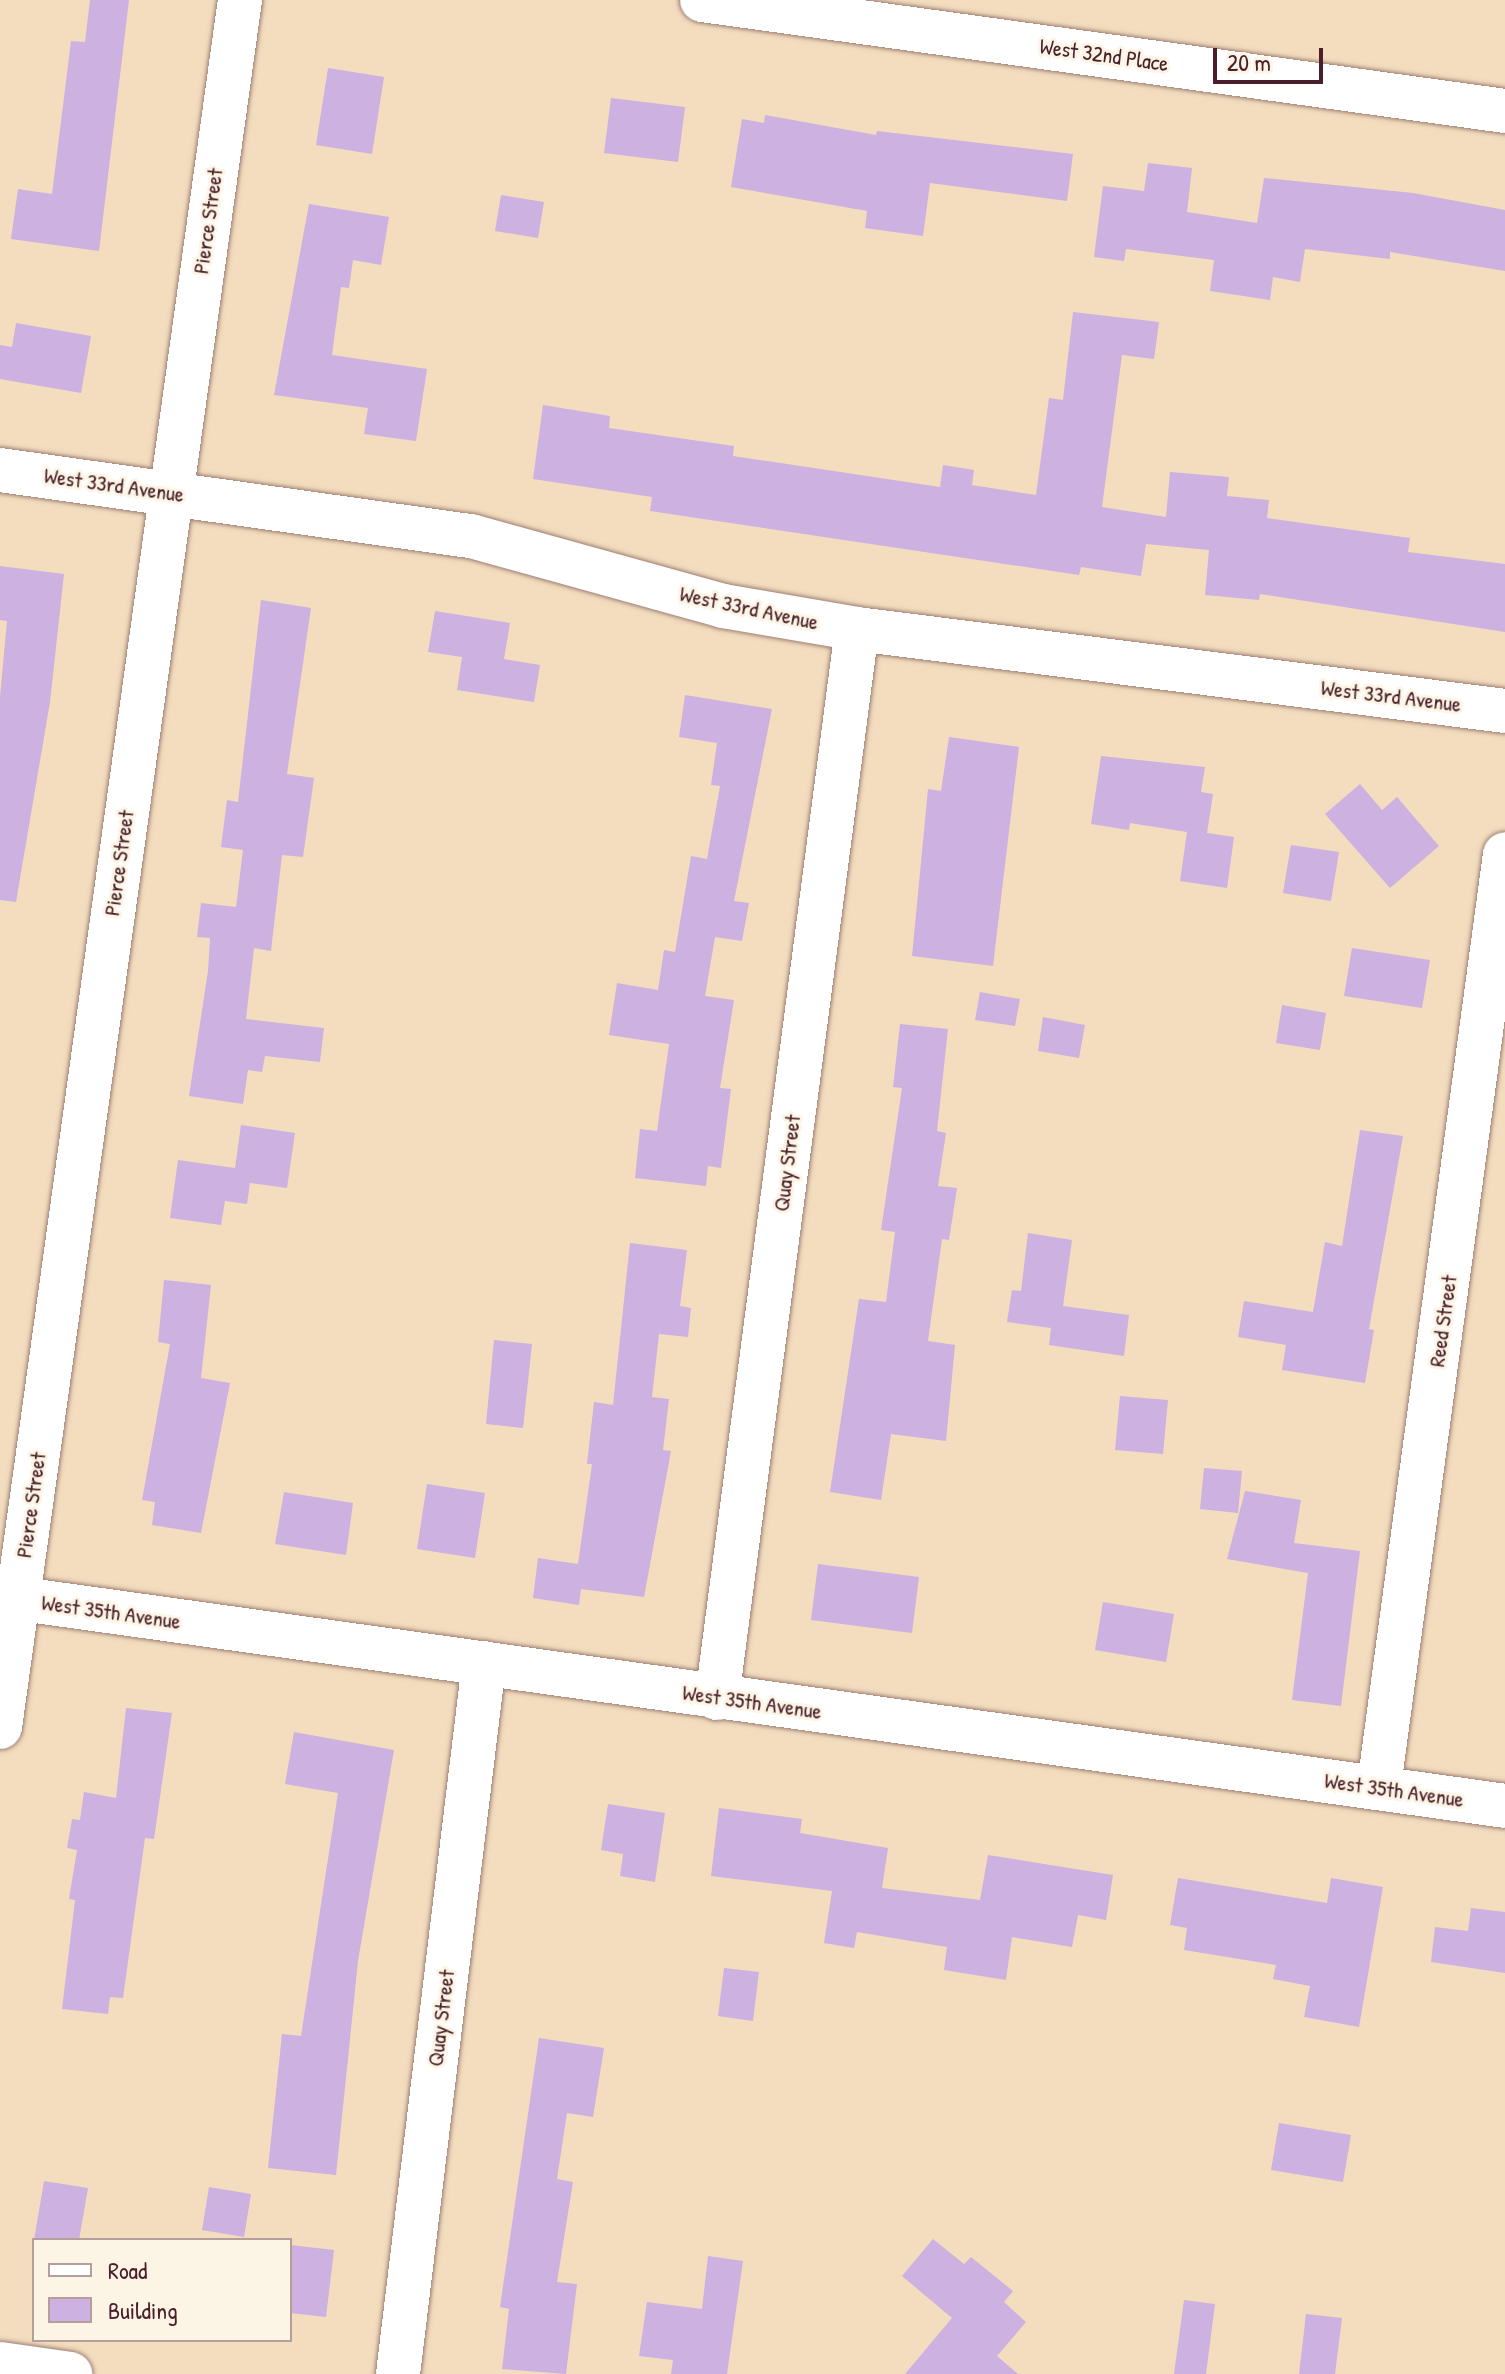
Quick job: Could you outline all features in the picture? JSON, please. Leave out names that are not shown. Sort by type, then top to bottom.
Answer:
[{"type":"street","name":"Pierce Street","points":[[0,1727],[9,1598],[240,0]]},
{"type":"street","name":"West 32nd Place","points":[[702,0],[1505,111]]},
{"type":"street","name":"West 33rd Avenue","points":[[0,470],[471,536],[723,606],[857,629],[1505,711]]},
{"type":"street","name":"Quay Street","points":[[717,1698],[857,629]]},
{"type":"street","name":"Reed Street","points":[[1379,1786],[1501,935],[1505,854]]},
{"type":"street","name":"West 35th Avenue","points":[[9,1598],[717,1698],[1379,1786],[1505,1806]]},
{"type":"street","name":"Quay Street","points":[[398,2374],[484,1663]]},
{"type":"street","points":[[0,2364],[70,2374]]},
{"type":"building","points":[[90,0],[129,0],[99,251],[11,239],[18,189],[52,194],[71,41],[85,42]]},
{"type":"building","points":[[328,68],[384,77],[372,154],[316,145]]},
{"type":"building","points":[[611,98],[685,107],[678,162],[604,153]]},
{"type":"building","points":[[765,115],[876,135],[877,131],[1073,154],[1067,201],[930,183],[923,236],[865,228],[867,211],[731,187],[742,119],[764,123]]},
{"type":"building","points":[[1148,163],[1192,168],[1187,212],[1257,223],[1264,178],[1413,193],[1505,210],[1505,271],[1390,252],[1390,259],[1305,249],[1300,282],[1273,277],[1270,300],[1210,291],[1214,260],[1126,249],[1124,261],[1094,257],[1103,186],[1144,191]]},
{"type":"building","points":[[501,195],[544,202],[538,238],[495,231]]},
{"type":"building","points":[[309,204],[389,217],[381,265],[353,260],[349,288],[341,287],[332,355],[427,369],[416,441],[364,434],[368,408],[274,395]]},
{"type":"building","points":[[1073,312],[1159,322],[1154,359],[1122,355],[1102,507],[1166,517],[1170,472],[1229,477],[1227,496],[1269,500],[1267,518],[1410,538],[1408,552],[1505,564],[1505,632],[1260,594],[1259,600],[1205,595],[1209,550],[1146,544],[1141,576],[1081,567],[1079,575],[650,511],[652,497],[533,479],[543,405],[610,416],[609,428],[734,446],[733,456],[940,487],[943,465],[974,470],[972,485],[1036,495],[1049,398],[1063,400]]},
{"type":"building","points":[[16,323],[91,336],[81,393],[0,379],[0,345],[12,347]]},
{"type":"building","points":[[0,566],[64,574],[50,702],[16,902],[0,900],[0,697],[7,621],[0,620]]},
{"type":"building","points":[[261,600],[311,608],[287,774],[314,778],[303,857],[282,855],[271,951],[254,948],[246,1019],[324,1028],[320,1062],[265,1056],[262,1072],[248,1070],[243,1104],[189,1096],[208,971],[210,938],[197,937],[201,903],[236,907],[243,850],[221,847],[227,800],[238,802]]},
{"type":"building","points":[[435,611],[510,623],[504,659],[540,665],[534,702],[457,690],[462,657],[428,652]]},
{"type":"building","points":[[685,695],[772,709],[734,901],[749,903],[742,941],[715,937],[705,996],[734,1000],[720,1088],[731,1089],[721,1168],[708,1166],[706,1186],[635,1178],[640,1129],[657,1131],[669,1044],[609,1035],[617,983],[658,990],[664,950],[675,952],[691,856],[707,859],[720,786],[711,785],[717,743],[679,737]]},
{"type":"building","points":[[949,737],[1019,747],[993,966],[912,956],[928,789],[941,791]]},
{"type":"building","points":[[1101,756],[1205,767],[1201,792],[1213,794],[1207,833],[1234,837],[1227,888],[1180,881],[1187,832],[1130,823],[1129,830],[1091,824]]},
{"type":"building","points":[[1360,784],[1382,810],[1397,797],[1439,846],[1390,888],[1325,814]]},
{"type":"building","points":[[1291,845],[1339,852],[1331,901],[1283,893]]},
{"type":"building","points":[[1352,948],[1430,960],[1422,1008],[1344,996]]},
{"type":"building","points":[[980,992],[1020,999],[1015,1026],[975,1020]]},
{"type":"building","points":[[1282,1005],[1326,1013],[1320,1050],[1276,1043]]},
{"type":"building","points":[[1043,1017],[1085,1025],[1079,1058],[1038,1051]]},
{"type":"building","points":[[900,1024],[948,1029],[937,1131],[946,1133],[938,1186],[957,1188],[949,1240],[942,1239],[928,1341],[955,1345],[946,1441],[891,1434],[881,1500],[830,1492],[859,1299],[886,1302],[895,1232],[881,1230],[902,1088],[893,1087]]},
{"type":"building","points":[[241,1125],[295,1133],[287,1188],[250,1183],[247,1204],[225,1201],[221,1225],[170,1218],[178,1160],[235,1168]]},
{"type":"building","points":[[1360,1130],[1403,1136],[1369,1329],[1374,1330],[1365,1383],[1282,1370],[1286,1345],[1238,1337],[1244,1301],[1313,1312],[1325,1242],[1342,1246]]},
{"type":"building","points":[[1028,1233],[1072,1240],[1063,1306],[1129,1315],[1124,1356],[1049,1345],[1051,1328],[1007,1322],[1012,1290],[1021,1291]]},
{"type":"building","points":[[630,1243],[687,1250],[680,1306],[691,1308],[688,1337],[659,1334],[652,1397],[669,1399],[663,1450],[671,1451],[644,1597],[581,1589],[579,1605],[533,1598],[538,1558],[578,1564],[592,1464],[587,1464],[594,1402],[613,1405]]},
{"type":"building","points":[[164,1280],[211,1285],[201,1378],[230,1383],[201,1533],[152,1525],[155,1502],[142,1500],[170,1344],[158,1342]]},
{"type":"building","points":[[494,1340],[532,1344],[523,1428],[486,1424]]},
{"type":"building","points":[[1120,1396],[1168,1400],[1163,1454],[1115,1450]]},
{"type":"building","points":[[1204,1468],[1242,1471],[1238,1513],[1200,1509]]},
{"type":"building","points":[[427,1484],[485,1493],[475,1558],[417,1549]]},
{"type":"building","points":[[1245,1491],[1301,1500],[1294,1543],[1360,1551],[1341,1706],[1292,1700],[1308,1573],[1227,1559]]},
{"type":"building","points":[[284,1492],[353,1503],[346,1555],[275,1544]]},
{"type":"building","points":[[818,1564],[919,1577],[912,1633],[811,1620]]},
{"type":"building","points":[[1103,1602],[1174,1614],[1166,1662],[1095,1650]]},
{"type":"building","points":[[126,1708],[172,1713],[154,1839],[145,1838],[123,1998],[110,1997],[108,2014],[62,2009],[75,1900],[69,1899],[77,1850],[67,1848],[72,1819],[80,1820],[84,1792],[116,1798]]},
{"type":"building","points":[[294,1732],[394,1750],[358,1961],[336,2175],[268,2168],[282,2034],[301,2036],[338,1793],[285,1784]]},
{"type":"building","points":[[608,1804],[665,1813],[655,1882],[620,1876],[623,1854],[601,1850]]},
{"type":"building","points":[[719,1808],[802,1819],[800,1833],[888,1848],[882,1888],[980,1900],[988,1855],[1113,1875],[1106,1920],[1078,1915],[1072,1947],[1012,1937],[1006,1980],[944,1970],[947,1947],[857,1932],[854,1948],[824,1943],[832,1891],[711,1876]]},
{"type":"building","points":[[1178,1878],[1327,1903],[1331,1878],[1383,1887],[1359,2027],[1304,2017],[1310,1986],[1273,1979],[1276,1965],[1184,1950],[1187,1928],[1170,1925]]},
{"type":"building","points":[[1471,1908],[1505,1912],[1505,1973],[1431,1962],[1435,1927],[1468,1931]]},
{"type":"building","points":[[724,1968],[759,1972],[753,2021],[718,2016]]},
{"type":"building","points":[[539,2038],[604,2048],[593,2117],[567,2113],[557,2179],[573,2182],[557,2282],[577,2284],[566,2374],[502,2369],[509,2309],[500,2307]]},
{"type":"building","points":[[1279,2123],[1351,2135],[1343,2182],[1271,2170]]},
{"type":"building","points":[[44,2181],[88,2188],[79,2238],[34,2238]]},
{"type":"building","points":[[209,2187],[251,2194],[244,2237],[202,2230]]},
{"type":"building","points":[[933,2239],[964,2264],[971,2257],[1013,2291],[1004,2302],[1026,2322],[997,2356],[1018,2374],[905,2374],[952,2318],[902,2276]]},
{"type":"building","points":[[292,2245],[334,2250],[326,2317],[292,2313]]},
{"type":"building","points":[[708,2256],[743,2261],[727,2374],[671,2374],[673,2360],[639,2356],[647,2302],[702,2309]]},
{"type":"building","points":[[1184,2300],[1215,2304],[1206,2374],[1174,2374]]},
{"type":"building","points":[[1306,2314],[1342,2318],[1335,2374],[1299,2374]]}]
